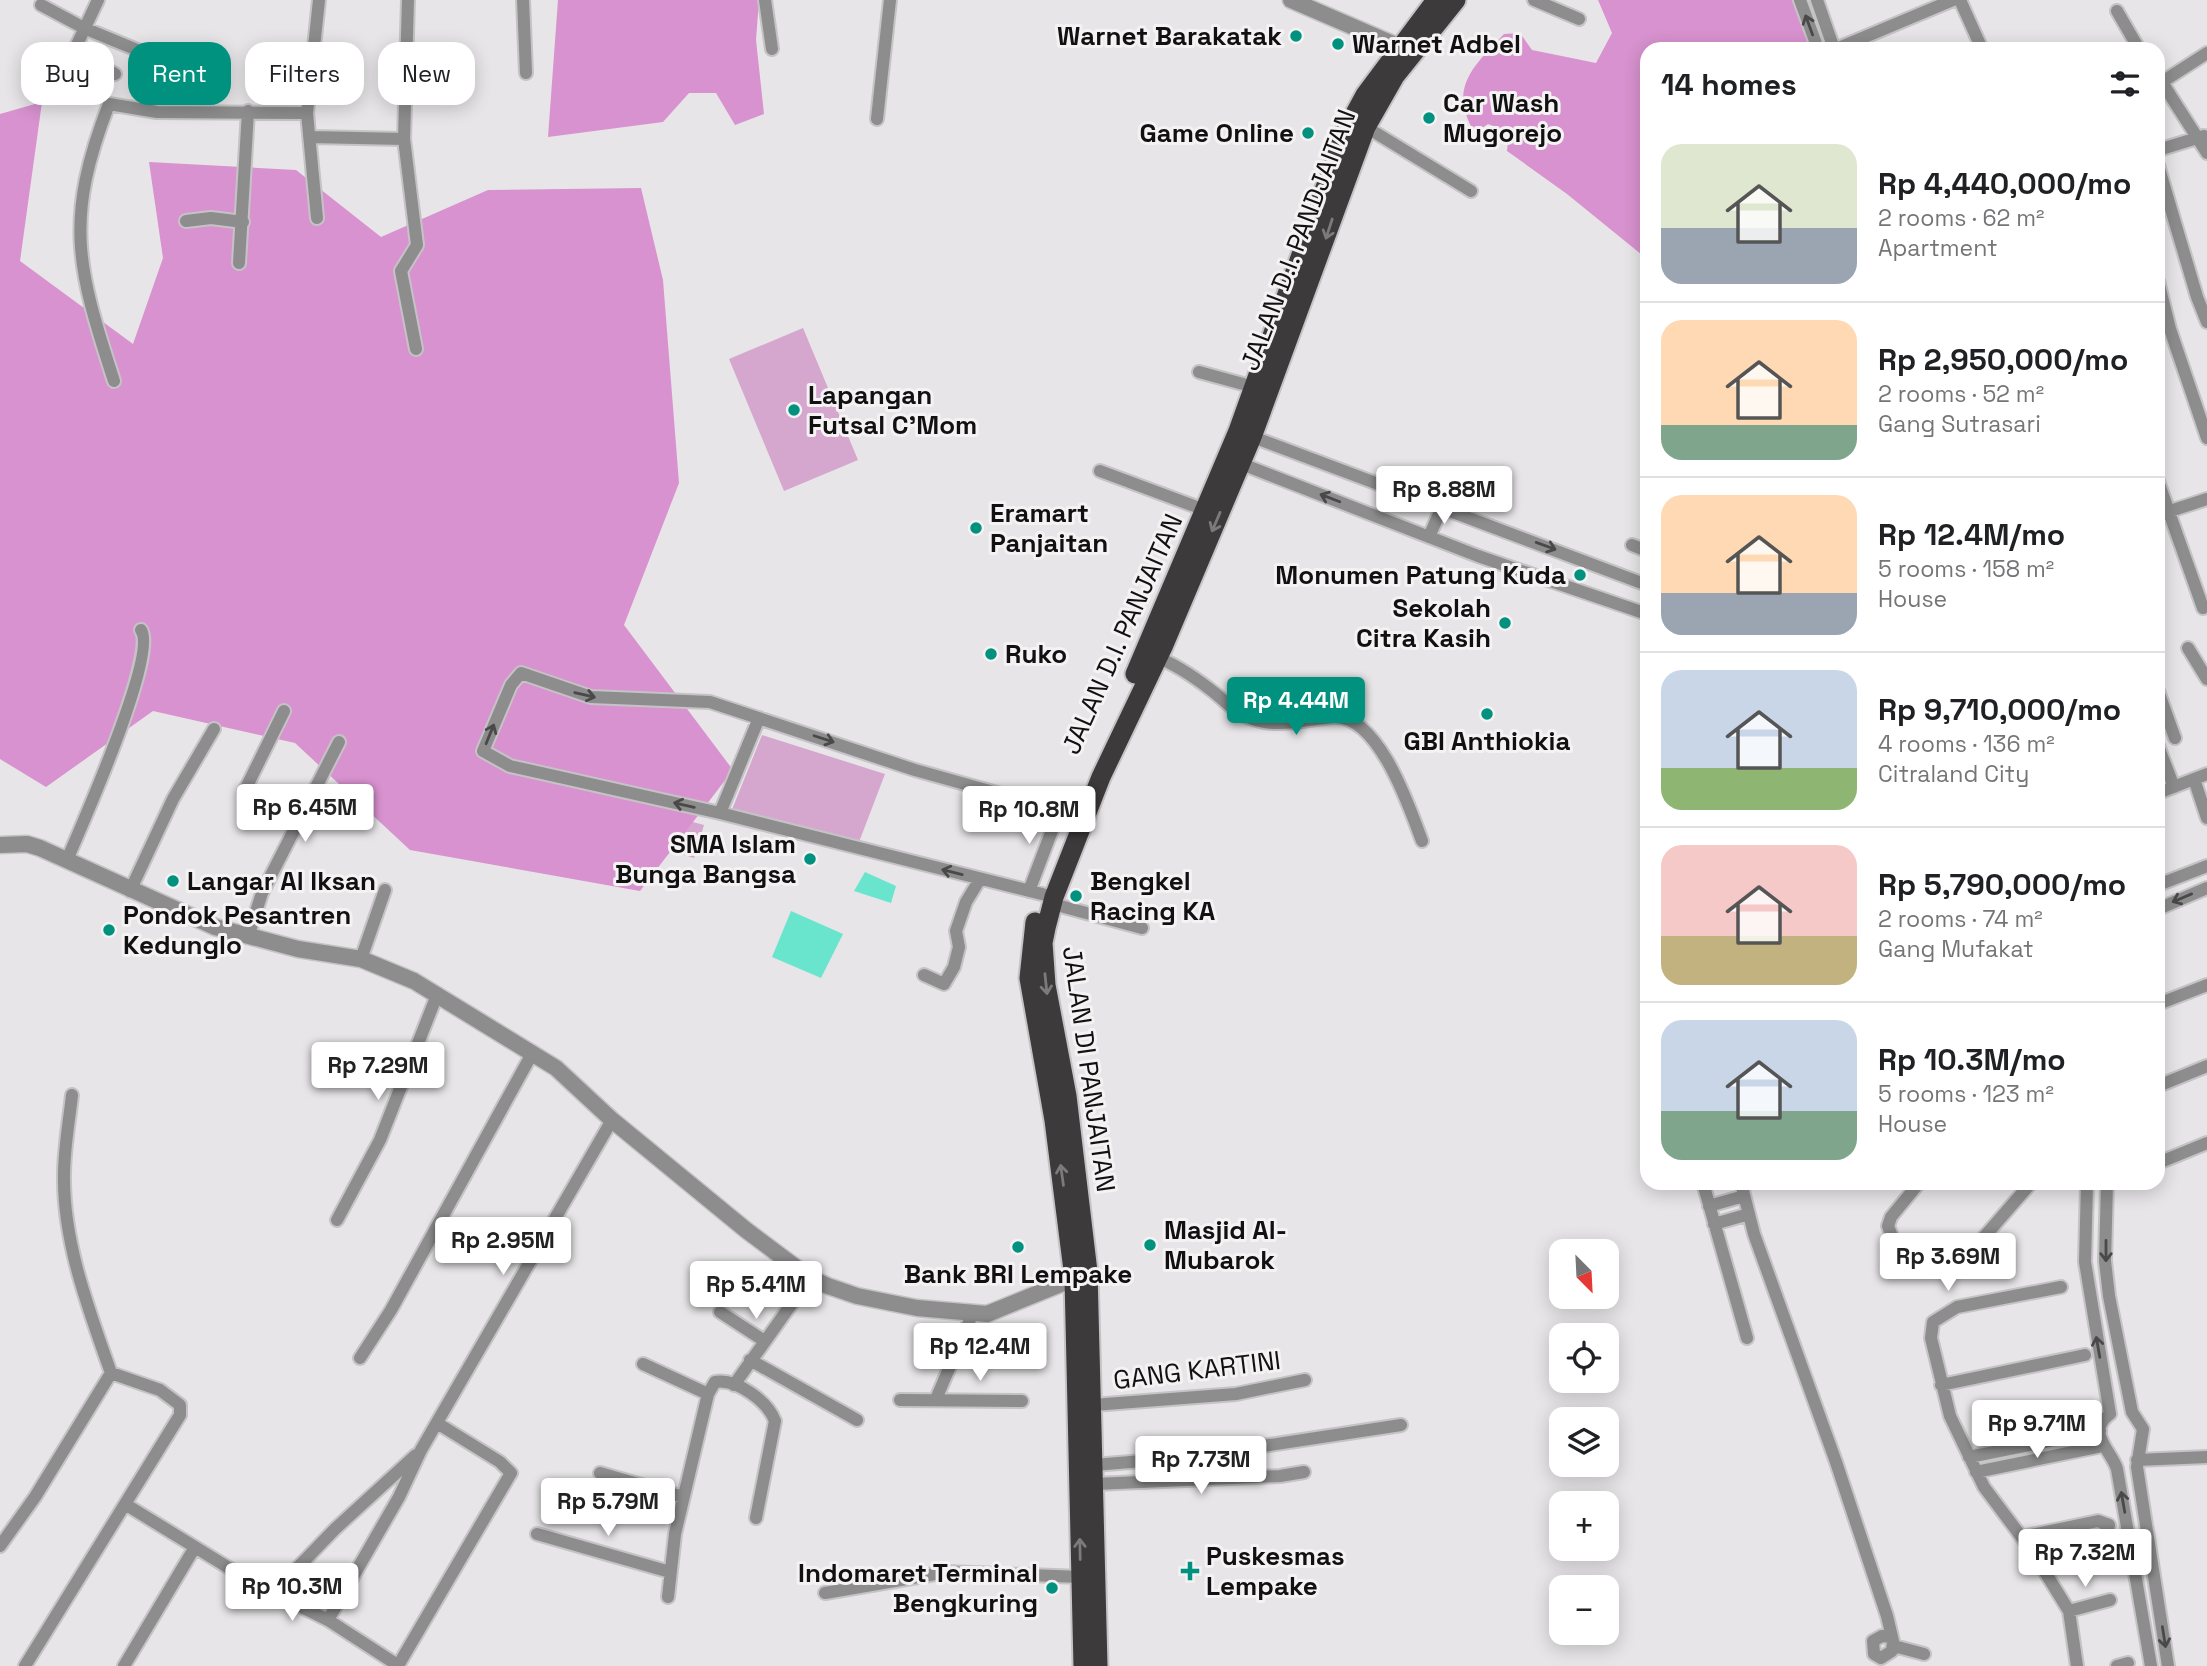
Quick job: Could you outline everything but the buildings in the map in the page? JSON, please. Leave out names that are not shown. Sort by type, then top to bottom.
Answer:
[{"type":"highway","points":[[1245,434],[1254,387],[1345,132],[1365,95],[1406,50],[1436,0]]},
{"type":"highway","name":"JALAN D.I. PANDJAITAN","points":[[1245,434],[1366,128],[1406,50],[1455,0]]},
{"type":"highway","name":"JALAN DI PANJAITAN","points":[[1098,1666],[1088,1511],[1095,1474],[1093,1405],[1067,1096],[1045,973],[1044,897],[1101,777],[1245,434]]},
{"type":"highway","name":"JALAN D.I. PANJAITAN","points":[[1044,897],[1049,858],[1066,813],[1151,655],[1205,510],[1234,462]]},
{"type":"highway","points":[[1081,1275],[1088,1511],[1081,1577],[1083,1666]]},
{"type":"street","points":[[98,0],[74,47],[76,55],[115,74]]},
{"type":"street","points":[[317,218],[307,113],[319,0]]},
{"type":"street","points":[[408,0],[404,139],[417,244],[401,271],[416,349]]},
{"type":"street","points":[[523,0],[526,73]]},
{"type":"street","points":[[765,0],[772,49]]},
{"type":"street","points":[[877,119],[890,0]]},
{"type":"street","points":[[1291,0],[1406,50]]},
{"type":"street","points":[[1534,0],[1579,19]]},
{"type":"street","points":[[1800,0],[1815,42]]},
{"type":"street","points":[[1817,0],[1832,42]]},
{"type":"street","points":[[1852,42],[1953,0]]},
{"type":"street","points":[[1960,0],[1979,42]]},
{"type":"street","points":[[40,7],[128,46]]},
{"type":"street","points":[[2117,11],[2135,42]]},
{"type":"street","points":[[2165,76],[2207,52]]},
{"type":"street","points":[[2165,86],[2203,136],[2207,153]]},
{"type":"street","points":[[114,381],[85,290],[79,252],[81,200],[88,166],[108,106],[113,103],[149,111],[307,113]]},
{"type":"street","points":[[239,263],[247,111]]},
{"type":"street","points":[[1366,128],[1471,191]]},
{"type":"street","points":[[2165,148],[2203,136]]},
{"type":"street","points":[[311,137],[404,139]]},
{"type":"street","points":[[2165,188],[2207,322]]},
{"type":"street","points":[[186,220],[211,218],[243,222]]},
{"type":"street","points":[[2165,309],[2207,438]]},
{"type":"street","points":[[1199,372],[1254,387]]},
{"type":"street","points":[[1245,434],[1640,582]]},
{"type":"street","points":[[1234,462],[1429,537],[1640,612]]},
{"type":"street","points":[[1100,471],[1205,510]]},
{"type":"street","points":[[2165,512],[2207,499]]},
{"type":"street","points":[[1429,537],[1443,507]]},
{"type":"street","points":[[2165,518],[2203,608]]},
{"type":"street","points":[[1632,545],[1640,548]]},
{"type":"street","points":[[67,860],[132,697],[145,647],[145,636],[141,630]]},
{"type":"street","points":[[2188,648],[2207,680]]},
{"type":"street","points":[[1151,655],[1181,669],[1235,710],[1264,723],[1337,717],[1354,724],[1384,755],[1402,784],[1422,841]]},
{"type":"street","points":[[1066,813],[915,770],[710,702],[591,697],[521,673],[511,685],[483,751],[510,766],[720,813],[980,879],[1142,928]]},
{"type":"street","points":[[2165,710],[2175,738]]},
{"type":"street","points":[[284,711],[244,792],[254,800],[306,806]]},
{"type":"street","points":[[720,813],[759,718]]},
{"type":"street","points":[[130,891],[173,799],[214,729]]},
{"type":"street","points":[[248,937],[262,892],[339,742]]},
{"type":"street","points":[[2165,764],[2174,786]]},
{"type":"street","points":[[2165,790],[2207,774]]},
{"type":"street","points":[[2194,779],[2207,818]]},
{"type":"street","points":[[0,845],[27,844],[195,920],[248,937],[361,959],[393,970],[556,1068],[612,1120],[746,1230],[810,1278],[857,1296],[917,1308],[972,1314],[1002,1310],[1081,1275]]},
{"type":"street","points":[[2165,881],[2207,866]]},
{"type":"street","points":[[924,975],[944,984],[954,967],[959,947],[956,931],[966,902],[980,879]]},
{"type":"street","points":[[2165,906],[2207,888]]},
{"type":"street","points":[[361,959],[385,890]]},
{"type":"street","points":[[2165,1001],[2207,985]]},
{"type":"street","points":[[337,1220],[380,1140],[437,995]]},
{"type":"street","points":[[360,1357],[391,1310],[533,1052]]},
{"type":"street","points":[[2165,1083],[2207,1066]]},
{"type":"street","points":[[0,1546],[36,1497],[111,1373],[79,1277],[66,1217],[64,1172],[72,1095]]},
{"type":"street","points":[[328,1620],[399,1497],[421,1450],[612,1120]]},
{"type":"street","points":[[2165,1160],[2207,1143]]},
{"type":"street","points":[[1705,1190],[1747,1338]]},
{"type":"street","points":[[1709,1206],[1743,1190],[1844,1486],[1893,1642],[1924,1654]]},
{"type":"street","points":[[1913,1190],[1891,1217],[1888,1226],[1893,1239],[1913,1265],[1935,1270],[1964,1260],[2025,1190]]},
{"type":"street","points":[[2087,1190],[2085,1262],[2110,1414]]},
{"type":"street","points":[[2107,1190],[2105,1261],[2132,1412],[2143,1429],[2138,1454],[2168,1666]]},
{"type":"street","points":[[1714,1224],[1749,1214]]},
{"type":"street","points":[[734,1385],[763,1340],[810,1278]]},
{"type":"street","points":[[2061,1287],[1956,1307],[1933,1322],[1931,1338],[1950,1416],[1976,1472],[2032,1551],[2069,1611],[2077,1666]]},
{"type":"street","points":[[720,1312],[763,1340]]},
{"type":"street","points":[[936,1399],[972,1314]]},
{"type":"street","points":[[1941,1385],[2085,1355]]},
{"type":"street","points":[[750,1360],[857,1420]]},
{"type":"street","points":[[643,1364],[708,1394]]},
{"type":"street","points":[[25,1666],[180,1415],[180,1405],[160,1390],[111,1373]]},
{"type":"street","name":"GANG KARTINI","points":[[1093,1405],[1236,1394],[1305,1380]]},
{"type":"street","points":[[668,1597],[683,1497],[708,1394],[715,1382],[734,1385],[764,1403],[775,1421],[756,1518]]},
{"type":"street","points":[[900,1399],[1023,1401]]},
{"type":"street","points":[[2132,1412],[2110,1414],[2104,1418],[2099,1431],[2117,1469],[2151,1666]]},
{"type":"street","points":[[125,1504],[273,1593],[328,1620],[399,1665],[511,1474],[500,1462],[438,1423]]},
{"type":"street","points":[[1095,1474],[1401,1425]]},
{"type":"street","points":[[1969,1457],[2099,1431]]},
{"type":"street","points":[[273,1593],[335,1529],[421,1450]]},
{"type":"street","points":[[1976,1472],[2106,1450],[2123,1455],[2207,1457]]},
{"type":"street","points":[[1095,1474],[1280,1476],[1304,1472]]},
{"type":"street","points":[[600,1473],[683,1497]]},
{"type":"street","points":[[2022,1537],[2098,1521],[2109,1525],[2107,1533],[2032,1551]]},
{"type":"street","points":[[537,1534],[670,1572]]},
{"type":"street","points":[[124,1666],[195,1547]]},
{"type":"street","points":[[825,1593],[947,1572],[1081,1577]]},
{"type":"street","points":[[2069,1611],[2110,1600]]},
{"type":"shaded area","points":[[558,0],[759,0],[756,40],[764,114],[735,125],[716,93],[689,93],[663,122],[548,137]]},
{"type":"shaded area","points":[[1598,0],[1792,0],[1807,42],[1640,42],[1640,253],[1567,194],[1507,151],[1509,132],[1488,124],[1475,133],[1464,103],[1464,90],[1474,68],[1504,34],[1520,33],[1532,50],[1596,63],[1612,33]]},
{"type":"shaded area","points":[[32,105],[42,105],[20,261],[133,344],[163,258],[149,162],[296,170],[381,237],[488,190],[641,188],[663,280],[679,483],[624,625],[733,770],[640,891],[410,850],[295,743],[153,711],[46,787],[0,759],[0,114]]},
{"type":"shaded area","name":"Lapangan Futsal C'Mom","points":[[803,328],[858,460],[784,491],[729,359]]},
{"type":"shaded area","points":[[762,735],[885,774],[859,842],[731,812]]},
{"type":"shaded area","points":[[685,820],[704,825],[694,858],[675,852]]},
{"type":"shaded area","points":[[865,872],[896,886],[891,903],[854,891]]},
{"type":"shaded area","points":[[791,911],[843,934],[821,978],[772,957]]},
{"type":"place","name":"Warnet Barakatak","points":[[1296,36]]},
{"type":"place","name":"Warnet Adbel","points":[[1338,44]]},
{"type":"place","name":"Car Wash Mugorejo","points":[[1429,118]]},
{"type":"place","name":"Game Online","points":[[1308,133]]},
{"type":"place","name":"Lapangan Futsal C'Mom","points":[[794,410]]},
{"type":"place","name":"Eramart Panjaitan","points":[[976,528]]},
{"type":"place","name":"Monumen Patung Kuda","points":[[1580,575]]},
{"type":"place","name":"Sekolah Citra Kasih","points":[[1505,623]]},
{"type":"place","name":"Ruko","points":[[991,654]]},
{"type":"place","name":"GBI Anthiokia","points":[[1487,714]]},
{"type":"place","name":"SMA Islam Bunga Bangsa","points":[[810,859]]},
{"type":"place","name":"Langar Al Iksan","points":[[173,881]]},
{"type":"place","name":"Bengkel Racing KA","points":[[1076,896]]},
{"type":"place","name":"Pondok Pesantren Kedunglo","points":[[109,930]]},
{"type":"place","name":"Masjid Al- Mubarok","points":[[1150,1245]]},
{"type":"place","name":"Bank BRI Lempake","points":[[1018,1247]]},
{"type":"place","name":"Puskesmas Lempake","points":[[1190,1571]]},
{"type":"place","name":"Indomaret Terminal Bengkuring","points":[[1052,1588]]}]
